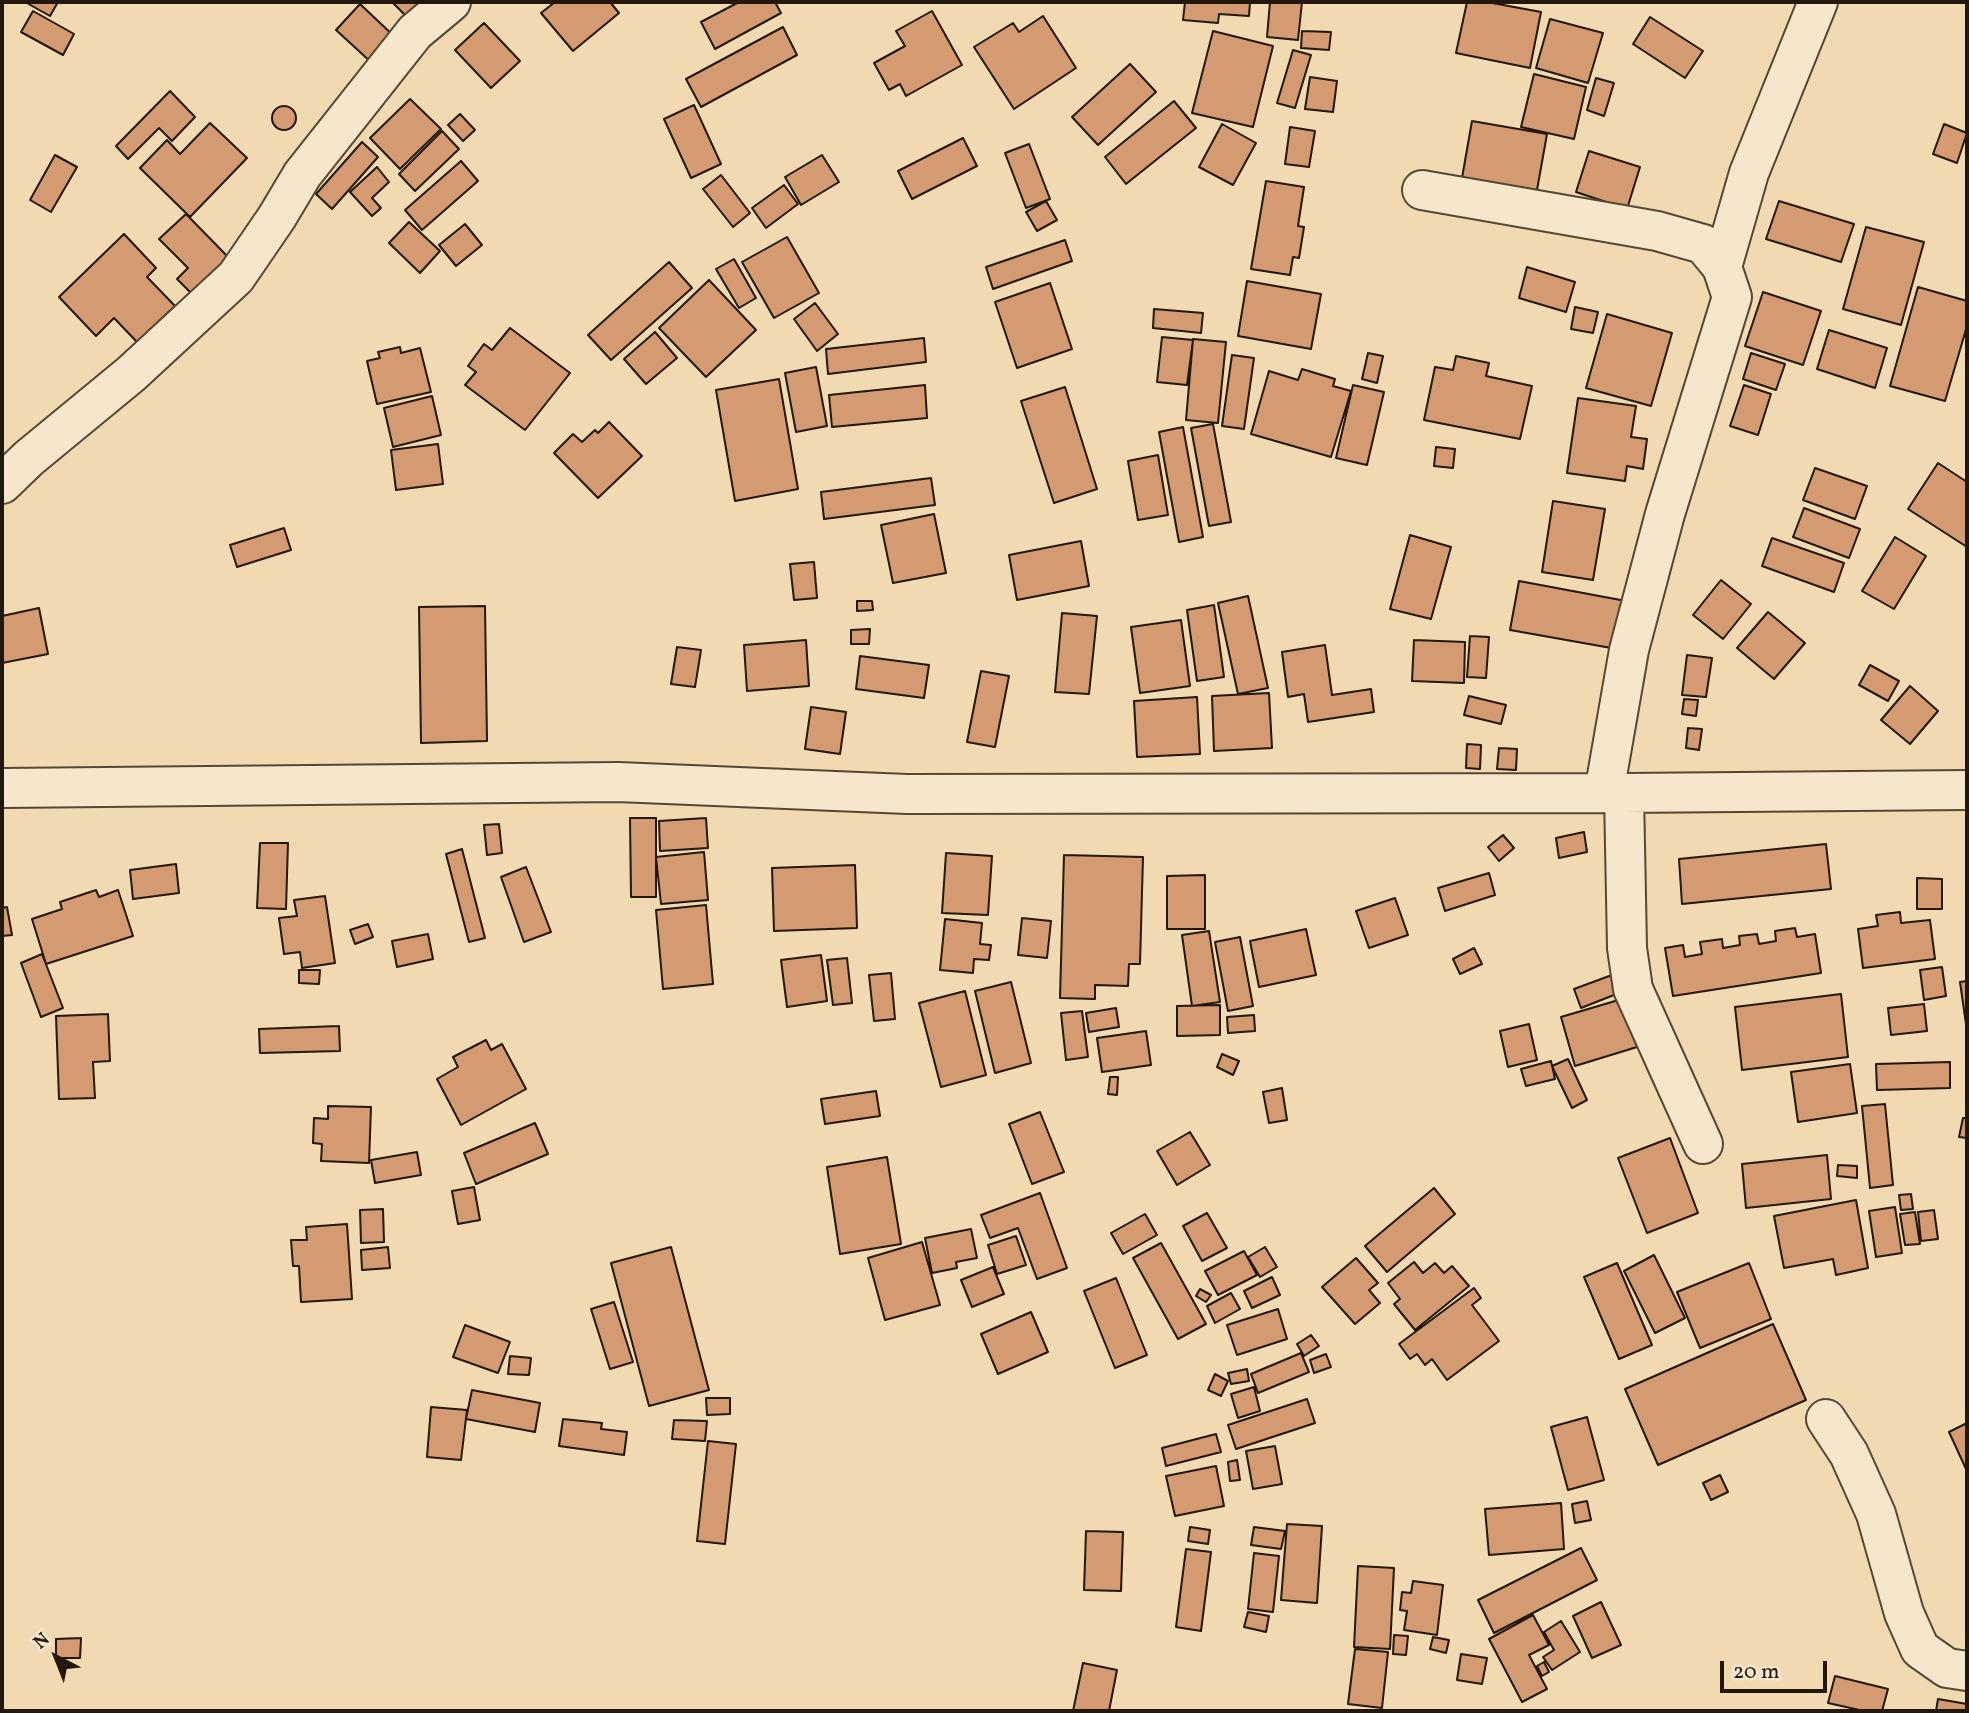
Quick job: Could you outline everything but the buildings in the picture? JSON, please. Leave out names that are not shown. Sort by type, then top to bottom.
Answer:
[{"type":"street","points":[[2,484],[29,458],[131,374],[236,277],[302,175],[415,32],[451,2]]},
{"type":"street","points":[[1722,267],[1749,173],[1818,2]]},
{"type":"street","points":[[1422,190],[1657,231],[1703,244],[1722,267],[1732,297],[1669,502],[1629,650],[1614,793],[1633,989],[1703,1144]]},
{"type":"street","points":[[2,789],[618,782],[907,794],[1967,790]]},
{"type":"street","points":[[1826,1419],[1849,1454],[1875,1514],[1904,1613],[1920,1649],[1947,1668],[1967,1671]]}]
